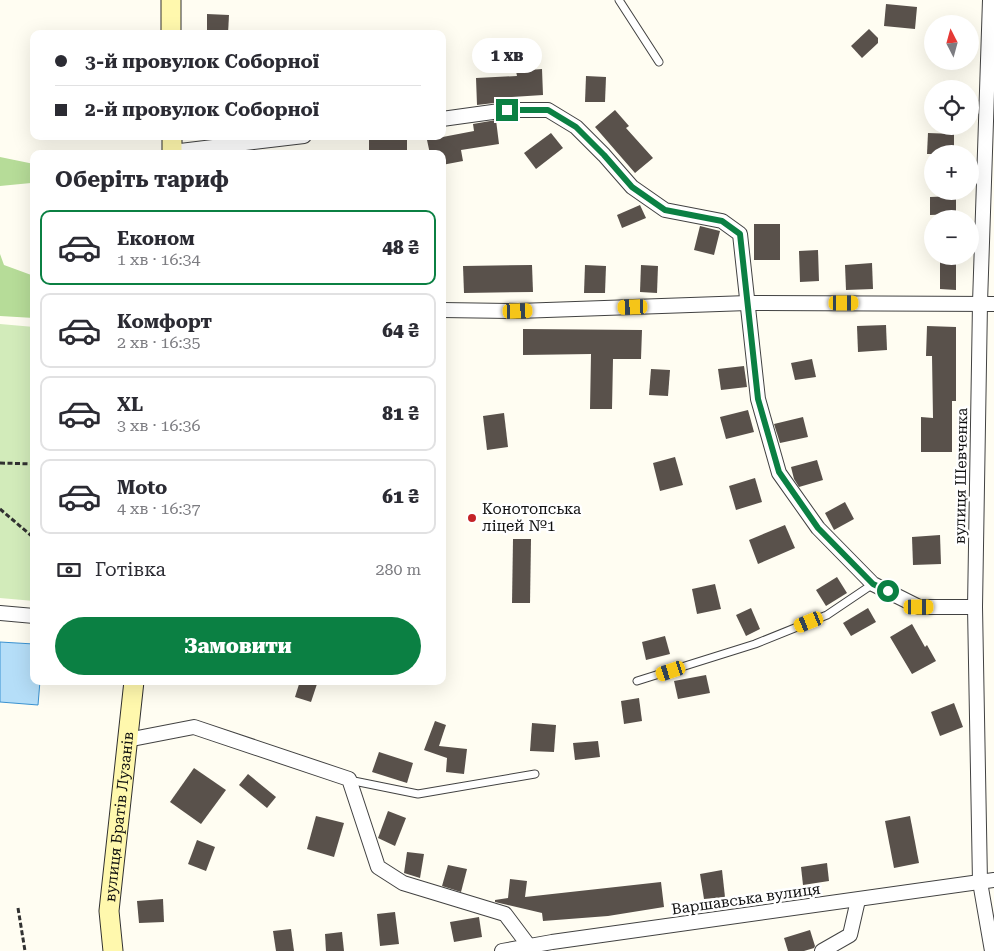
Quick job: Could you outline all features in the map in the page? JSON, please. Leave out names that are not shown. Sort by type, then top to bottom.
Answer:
[{"type":"main road","points":[[170,0],[171,30]]},
{"type":"main road","name":"вулиця Братів Лузанів","points":[[113,951],[109,911],[134,685]]},
{"type":"street","name":"вулиця Шевченка","points":[[990,0],[987,304],[976,607],[980,882],[992,951]]},
{"type":"street","points":[[446,118],[507,110],[548,110],[576,127],[632,187],[665,210],[722,221],[740,234],[758,399],[779,472],[818,528],[873,584],[919,607],[976,607]]},
{"type":"street","points":[[172,147],[256,140]]},
{"type":"street","points":[[446,310],[518,311],[748,303],[987,304]]},
{"type":"street","points":[[0,613],[30,616]]},
{"type":"street","points":[[127,740],[194,727],[349,780],[378,867],[403,883],[506,914],[529,946]]},
{"type":"street","name":"Варшавська вулиця","points":[[502,951],[529,946],[553,947],[994,880]]},
{"type":"street","points":[[822,951],[850,935],[858,900]]},
{"type":"lane","points":[[619,0],[659,62]]},
{"type":"lane","points":[[637,682],[755,644],[827,615],[873,584]]},
{"type":"lane","points":[[349,780],[418,794],[536,774]]},
{"type":"path","points":[[0,463],[30,464]]},
{"type":"path","points":[[0,509],[30,535]]},
{"type":"path","points":[[18,908],[25,951]]},
{"type":"green space","points":[[0,157],[30,163],[30,183],[0,186]]},
{"type":"green space","points":[[0,254],[4,265],[30,275],[30,318],[0,316]]},
{"type":"green space","points":[[0,324],[30,327],[30,601],[0,598]]},
{"type":"water","points":[[0,642],[30,644],[30,685],[40,685],[38,705],[0,702]]},
{"type":"building","points":[[886,4],[917,7],[915,29],[884,26]]},
{"type":"building","points":[[207,14],[229,15],[228,30],[207,30]]},
{"type":"building","points":[[869,29],[878,38],[878,43],[862,58],[851,46]]},
{"type":"building","points":[[542,69],[543,95],[496,98],[494,103],[477,105],[476,78],[517,76],[516,71]]},
{"type":"building","points":[[586,76],[606,77],[605,102],[585,102]]},
{"type":"building","points":[[615,110],[629,126],[626,128],[653,158],[635,173],[595,127]]},
{"type":"building","points":[[496,120],[499,144],[461,150],[463,161],[446,164],[446,150],[429,150],[427,140],[446,140],[446,136],[474,131],[473,124]]},
{"type":"building","points":[[551,133],[563,148],[536,169],[524,153]]},
{"type":"building","points":[[928,135],[954,135],[954,145],[927,145]]},
{"type":"building","points":[[369,140],[407,140],[407,150],[369,150]]},
{"type":"building","points":[[930,200],[956,200],[956,210],[930,210]]},
{"type":"building","points":[[640,205],[646,218],[622,228],[617,215]]},
{"type":"building","points":[[754,224],[780,224],[780,260],[754,260]]},
{"type":"building","points":[[700,226],[720,231],[714,255],[694,250]]},
{"type":"building","points":[[818,250],[819,281],[800,282],[799,251]]},
{"type":"building","points":[[872,263],[873,289],[846,290],[845,265]]},
{"type":"building","points":[[532,265],[533,292],[464,293],[463,266]]},
{"type":"building","points":[[585,265],[606,266],[605,293],[584,293]]},
{"type":"building","points":[[641,265],[658,266],[657,293],[640,292]]},
{"type":"building","points":[[940,265],[956,265],[956,290],[940,289]]},
{"type":"building","points":[[886,325],[887,350],[858,352],[857,326]]},
{"type":"building","points":[[927,326],[956,327],[956,401],[952,401],[952,452],[921,452],[921,417],[933,418],[932,356],[926,356]]},
{"type":"building","points":[[523,329],[642,330],[641,359],[613,359],[612,409],[590,409],[591,354],[523,355]]},
{"type":"building","points":[[812,359],[816,377],[795,380],[791,363]]},
{"type":"building","points":[[744,366],[747,387],[721,390],[718,369]]},
{"type":"building","points":[[651,369],[670,370],[668,396],[649,395]]},
{"type":"building","points":[[748,410],[754,432],[726,439],[720,417]]},
{"type":"building","points":[[504,413],[508,447],[487,450],[483,416]]},
{"type":"building","points":[[803,417],[808,437],[780,443],[774,424]]},
{"type":"building","points":[[675,457],[683,485],[660,491],[653,463]]},
{"type":"building","points":[[817,460],[823,480],[799,487],[794,479],[791,467]]},
{"type":"building","points":[[755,478],[762,502],[736,510],[729,486]]},
{"type":"building","points":[[845,502],[854,519],[834,530],[825,513]]},
{"type":"building","points":[[785,525],[795,548],[758,564],[749,540]]},
{"type":"building","points":[[940,535],[941,564],[913,565],[912,537]]},
{"type":"building","points":[[513,539],[531,539],[530,603],[512,603]]},
{"type":"building","points":[[837,577],[847,593],[826,606],[816,590]]},
{"type":"building","points":[[715,584],[721,609],[697,614],[692,589]]},
{"type":"building","points":[[751,608],[760,629],[746,636],[736,615]]},
{"type":"building","points":[[868,608],[876,622],[851,636],[843,623]]},
{"type":"building","points":[[912,624],[925,647],[927,645],[936,661],[912,674],[890,637]]},
{"type":"building","points":[[665,636],[670,654],[646,660],[642,642]]},
{"type":"building","points":[[706,675],[710,693],[678,699],[674,681]]},
{"type":"building","points":[[299,685],[317,685],[311,702],[295,697]]},
{"type":"building","points":[[639,698],[642,721],[624,724],[621,701]]},
{"type":"building","points":[[954,703],[963,727],[940,736],[931,712]]},
{"type":"building","points":[[435,721],[446,725],[439,746],[467,749],[464,774],[446,772],[447,758],[424,750]]},
{"type":"building","points":[[532,723],[556,725],[554,752],[530,751]]},
{"type":"building","points":[[598,741],[600,757],[575,760],[573,743]]},
{"type":"building","points":[[379,752],[413,763],[407,783],[372,772]]},
{"type":"building","points":[[194,768],[226,790],[201,824],[170,802]]},
{"type":"building","points":[[248,774],[276,797],[267,808],[239,785]]},
{"type":"building","points":[[388,811],[406,818],[395,846],[378,838]]},
{"type":"building","points":[[316,816],[344,823],[334,857],[307,849]]},
{"type":"building","points":[[910,816],[919,863],[894,868],[885,821]]},
{"type":"building","points":[[197,840],[215,847],[206,871],[188,864]]},
{"type":"building","points":[[407,852],[424,854],[420,878],[404,873]]},
{"type":"building","points":[[827,863],[829,881],[803,885],[801,867]]},
{"type":"building","points":[[448,865],[467,869],[461,892],[442,886]]},
{"type":"building","points":[[722,870],[725,897],[704,899],[700,874]]},
{"type":"building","points":[[510,879],[527,881],[525,897],[661,882],[664,907],[608,916],[543,921],[542,913],[495,902],[495,900],[508,898]]},
{"type":"building","points":[[163,899],[164,922],[139,923],[137,901]]},
{"type":"building","points":[[395,912],[399,944],[380,946],[377,914]]},
{"type":"building","points":[[479,917],[482,937],[454,942],[450,922]]},
{"type":"building","points":[[291,929],[294,951],[276,951],[273,931]]},
{"type":"building","points":[[810,930],[814,948],[804,951],[788,951],[784,938]]},
{"type":"building","points":[[342,932],[344,951],[326,951],[325,934]]},
{"type":"place","name":"Конотопська ліцей №1","points":[[472,518]]},
{"type":"route","points":[[507,110],[548,110],[576,127],[632,187],[665,210],[722,221],[740,234],[758,399],[779,472],[818,528],[873,584],[888,591]]}]
